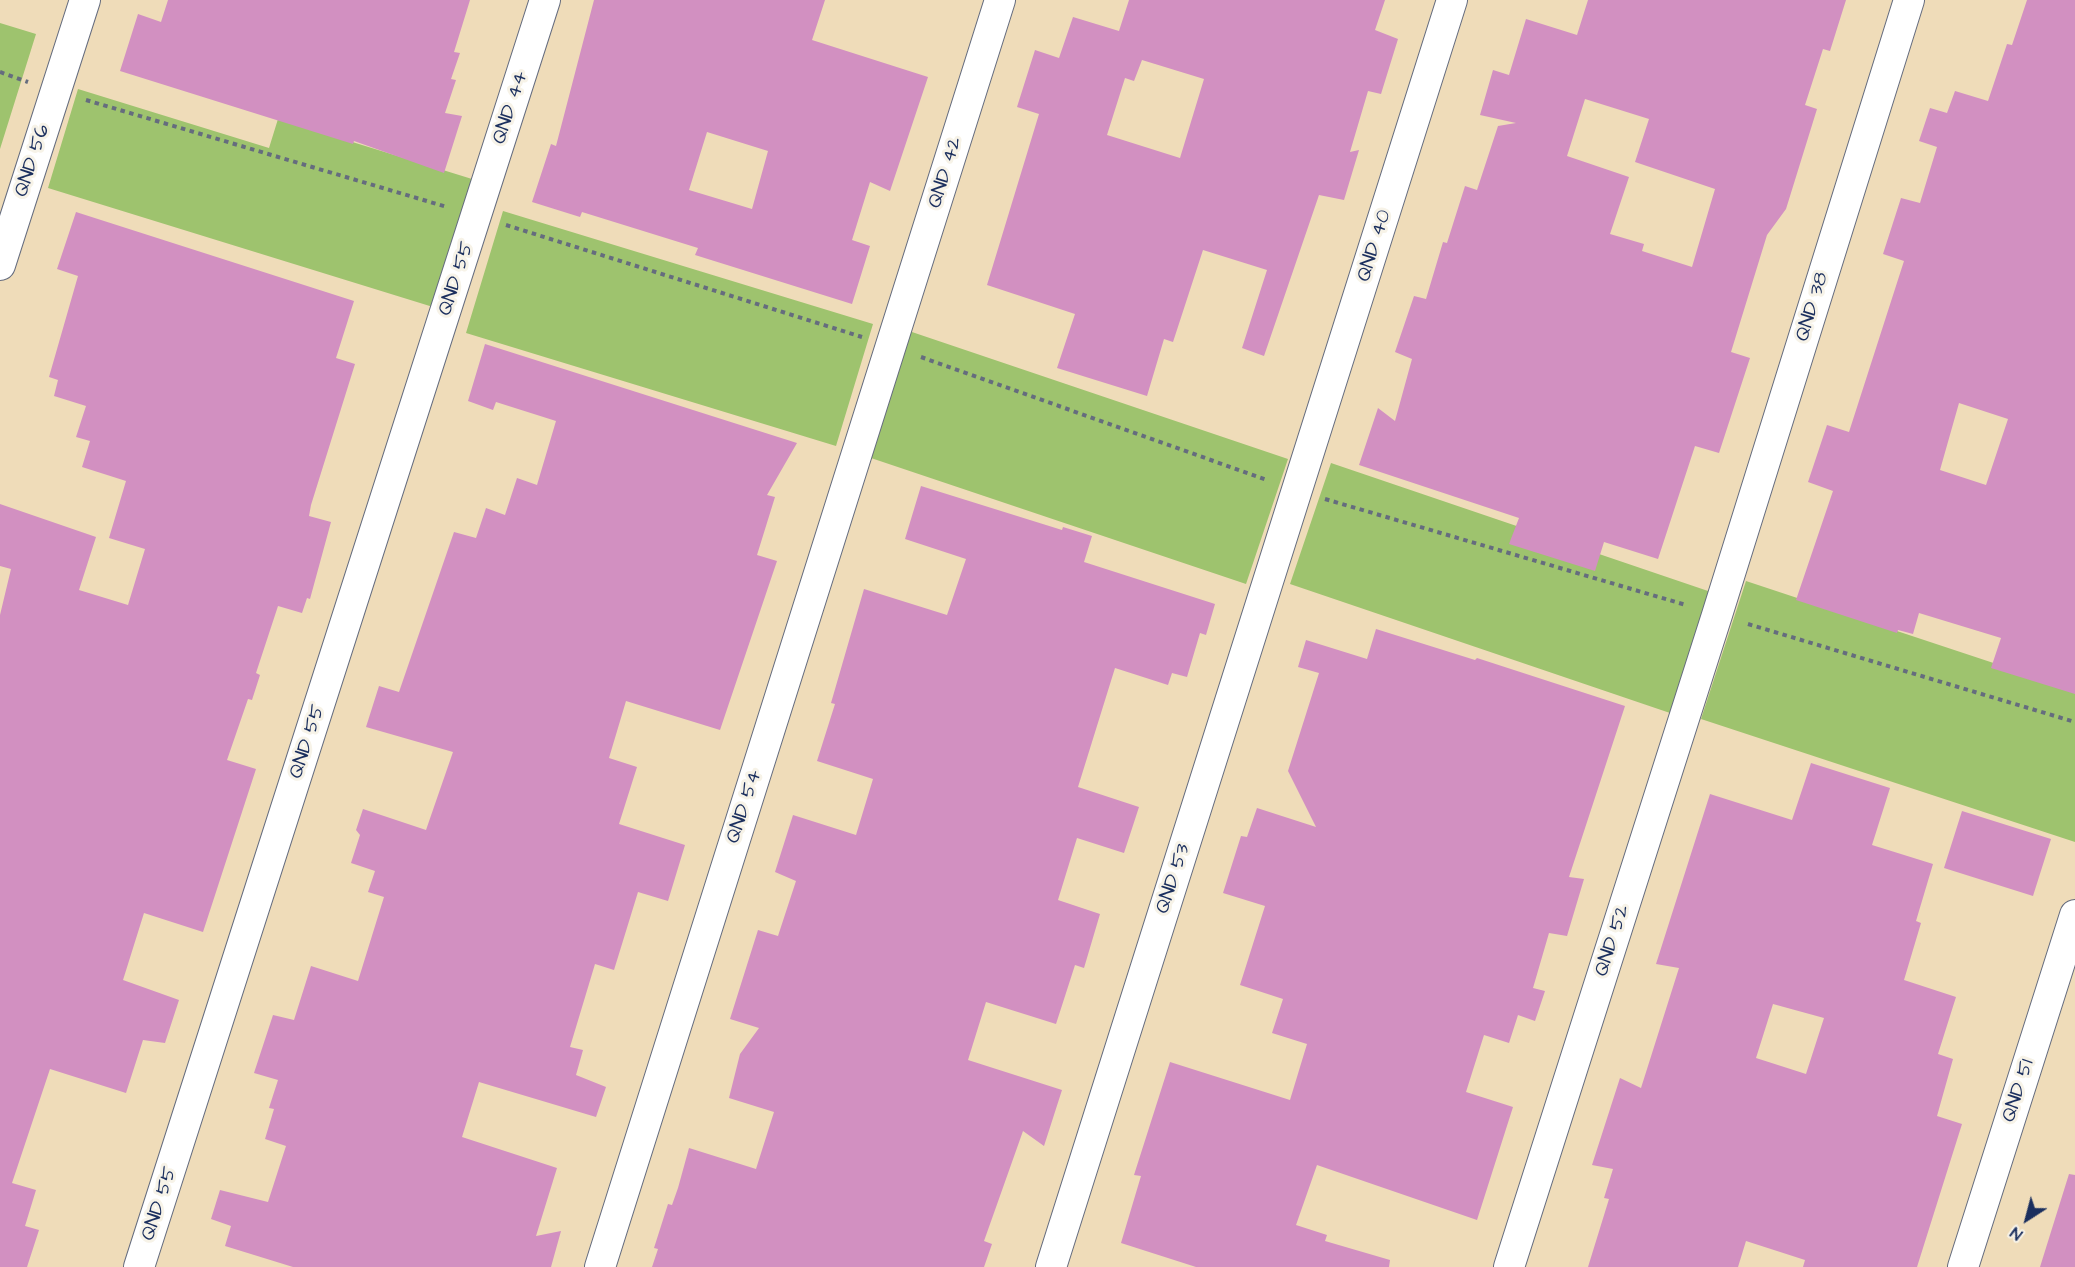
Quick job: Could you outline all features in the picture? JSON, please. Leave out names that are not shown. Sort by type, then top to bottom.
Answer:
[{"type":"street","name":"QND 56","points":[[0,266],[85,0]]},
{"type":"street","name":"QND 44","points":[[477,216],[545,0]]},
{"type":"street","name":"QND 42","points":[[891,346],[1000,0]]},
{"type":"street","name":"QND 40","points":[[1298,491],[1452,0]]},
{"type":"street","name":"QND 38","points":[[1717,615],[1909,0]]},
{"type":"street","name":"QND 55","points":[[140,1267],[477,216]]},
{"type":"street","name":"QND 54","points":[[600,1267],[891,346]]},
{"type":"street","name":"QND 53","points":[[1051,1267],[1298,491]]},
{"type":"street","name":"QND 52","points":[[1509,1267],[1717,615]]},
{"type":"street","name":"QND 51","points":[[1963,1267],[2075,915]]},
{"type":"path","points":[[0,72],[55,91],[477,216],[891,346],[1298,491],[2075,722]]},
{"type":"green space","points":[[0,23],[36,34],[0,149]]},
{"type":"green space","points":[[78,89],[269,148],[278,119],[472,179],[433,307],[48,188]]},
{"type":"green space","points":[[503,211],[873,324],[836,446],[466,333]]},
{"type":"green space","points":[[909,331],[1288,459],[1246,584],[868,457]]},
{"type":"green space","points":[[1331,463],[1711,592],[1670,713],[1290,584]]},
{"type":"green space","points":[[1746,581],[2075,690],[2075,842],[1701,719]]},
{"type":"building","points":[[168,0],[470,0],[454,52],[460,53],[451,79],[456,80],[445,113],[462,116],[444,173],[354,141],[353,144],[120,71],[138,14],[161,22]]},
{"type":"building","points":[[594,0],[825,0],[812,40],[928,77],[890,191],[870,182],[852,240],[870,246],[852,304],[695,255],[698,248],[582,212],[580,217],[532,202],[551,144],[556,146]],"holes":[[[707,132],[768,151],[752,209],[689,190]]]},
{"type":"building","points":[[1129,0],[1385,0],[1375,30],[1398,39],[1381,94],[1368,91],[1350,152],[1359,150],[1344,200],[1319,195],[1264,356],[1242,348],[1267,270],[1203,250],[1173,342],[1164,339],[1147,396],[1057,368],[1075,314],[987,285],[1039,114],[1017,107],[1035,50],[1059,58],[1073,17],[1119,31]],"holes":[[[1142,60],[1204,79],[1180,158],[1107,135],[1125,78],[1134,81]]]},
{"type":"building","points":[[1588,0],[1846,0],[1830,51],[1823,49],[1805,105],[1817,109],[1786,209],[1767,235],[1731,352],[1750,358],[1719,453],[1695,446],[1658,559],[1604,542],[1595,571],[1509,544],[1519,518],[1359,465],[1378,408],[1395,421],[1412,359],[1395,352],[1414,296],[1426,299],[1443,242],[1447,243],[1465,186],[1477,190],[1498,126],[1516,123],[1480,115],[1493,70],[1509,75],[1526,19],[1577,35]],"holes":[[[1585,99],[1649,119],[1635,162],[1715,189],[1692,267],[1642,251],[1644,244],[1610,234],[1629,177],[1567,156]]]},
{"type":"building","points":[[2027,0],[2075,0],[2075,694],[1991,668],[2001,638],[1919,613],[1913,634],[1898,630],[1897,633],[1796,600],[1833,491],[1808,482],[1827,425],[1849,432],[1904,261],[1883,254],[1901,198],[1920,203],[1937,147],[1919,141],[1930,108],[1947,113],[1955,91],[1988,101],[2007,44],[2012,45]],"holes":[[[1959,403],[2008,419],[1986,485],[1940,470]]]},
{"type":"building","points":[[76,212],[354,301],[336,358],[355,364],[311,505],[309,516],[331,522],[310,599],[307,598],[302,613],[278,606],[256,673],[260,675],[252,700],[248,699],[227,760],[256,769],[203,932],[144,913],[123,980],[179,1000],[165,1043],[143,1040],[126,1093],[50,1069],[12,1183],[36,1190],[25,1226],[39,1230],[27,1267],[0,1267],[0,615],[11,569],[0,566],[0,504],[96,537],[79,590],[128,605],[145,549],[109,538],[126,481],[82,467],[90,441],[76,437],[86,406],[54,396],[58,380],[49,377],[78,276],[57,269]]},
{"type":"building","points":[[485,344],[797,443],[767,495],[775,497],[757,555],[777,561],[720,730],[626,701],[609,758],[637,767],[619,824],[685,845],[668,901],[638,892],[614,970],[595,964],[570,1047],[583,1050],[576,1075],[606,1087],[596,1117],[479,1082],[462,1137],[557,1168],[536,1236],[561,1231],[551,1267],[293,1267],[225,1246],[231,1226],[211,1219],[220,1190],[268,1202],[286,1146],[265,1139],[274,1109],[269,1108],[278,1080],[254,1073],[273,1015],[294,1020],[311,966],[358,981],[384,897],[368,892],[375,871],[351,863],[360,835],[356,830],[363,809],[426,830],[453,752],[366,727],[379,686],[399,692],[454,532],[476,538],[486,508],[505,515],[517,478],[537,485],[556,421],[496,402],[493,410],[468,401]]},
{"type":"building","points":[[921,486],[1062,530],[1063,527],[1092,536],[1084,562],[1215,604],[1206,635],[1200,633],[1187,677],[1172,673],[1168,685],[1115,668],[1078,787],[1139,807],[1124,853],[1077,838],[1058,900],[1100,914],[1084,968],[1075,965],[1056,1024],[986,1002],[968,1060],[1062,1090],[1044,1146],[1023,1131],[984,1241],[992,1244],[984,1267],[652,1267],[658,1249],[654,1248],[668,1204],[672,1205],[678,1188],[689,1148],[756,1169],[774,1112],[729,1098],[740,1054],[759,1028],[730,1019],[758,930],[778,936],[796,881],[775,872],[793,815],[856,835],[873,779],[817,761],[835,704],[831,703],[864,589],[947,615],[966,559],[905,539]]},
{"type":"building","points":[[1376,629],[1475,660],[1477,658],[1625,706],[1569,877],[1584,879],[1567,936],[1549,933],[1533,988],[1545,991],[1535,1021],[1518,1015],[1509,1043],[1484,1035],[1466,1092],[1513,1107],[1477,1220],[1317,1165],[1296,1225],[1327,1235],[1325,1241],[1390,1260],[1389,1267],[1196,1267],[1121,1243],[1141,1176],[1134,1175],[1170,1062],[1290,1100],[1307,1044],[1272,1033],[1283,999],[1240,985],[1265,906],[1223,893],[1241,836],[1247,837],[1257,808],[1316,827],[1288,771],[1319,673],[1298,667],[1306,640],[1367,659]]},
{"type":"building","points":[[1811,763],[1890,788],[1872,845],[1933,864],[1916,921],[1921,923],[1904,980],[1956,997],[1938,1054],[1953,1059],[1937,1116],[1962,1124],[1917,1267],[1803,1267],[1805,1260],[1746,1241],[1738,1267],[1588,1267],[1609,1199],[1604,1198],[1613,1169],[1592,1165],[1620,1078],[1641,1088],[1679,968],[1656,964],[1710,794],[1792,820]],"holes":[[[1773,1004],[1824,1018],[1806,1074],[1756,1058]]]},
{"type":"building","points":[[1962,811],[2051,839],[2033,896],[1944,868]]},
{"type":"building","points":[[2069,1174],[2075,1175],[2075,1267],[2040,1267]]}]
